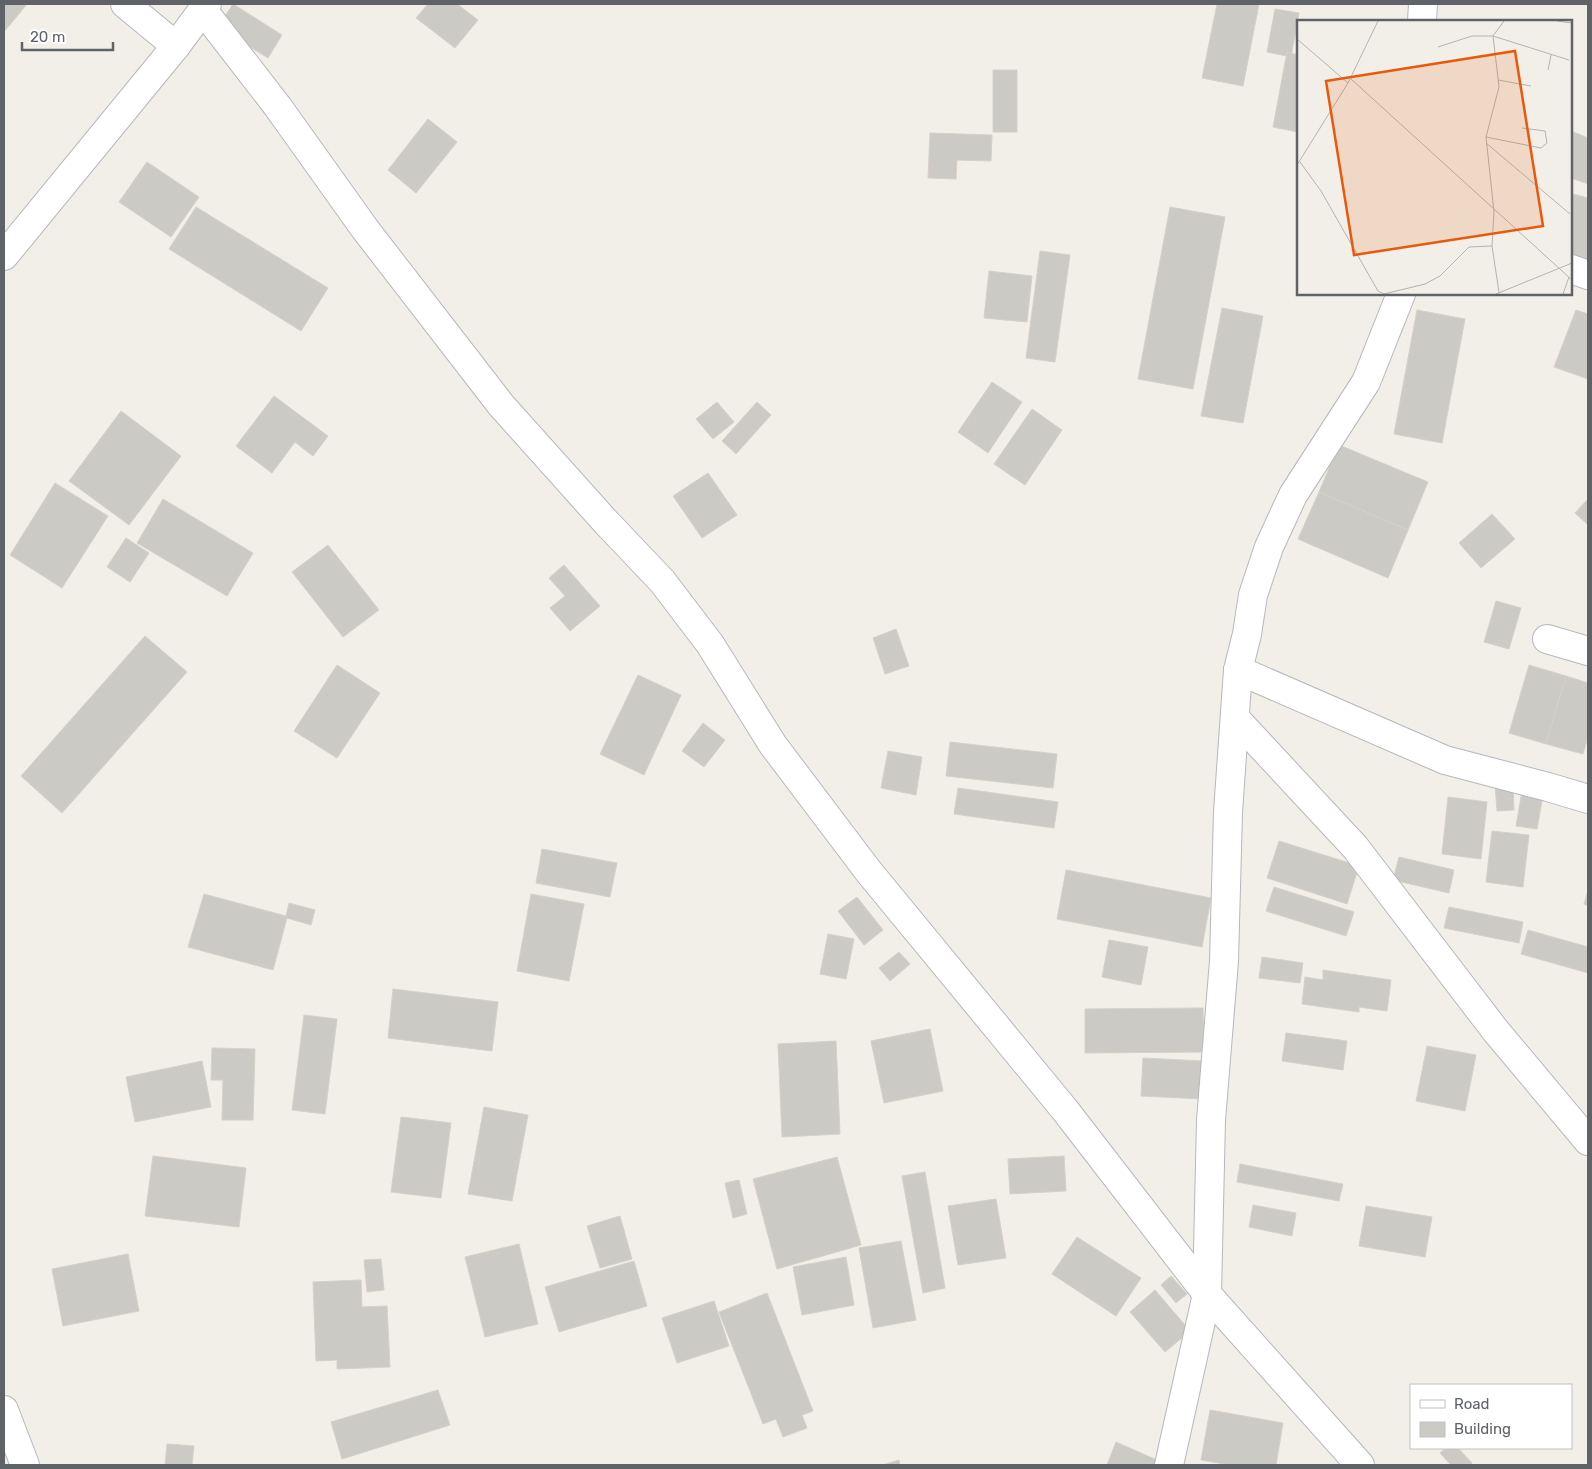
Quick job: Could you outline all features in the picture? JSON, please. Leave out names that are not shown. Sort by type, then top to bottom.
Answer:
[{"type":"street","points":[[125,4],[176,46]]},
{"type":"street","points":[[1422,20],[1423,4]]},
{"type":"street","points":[[4,256],[176,46],[205,7],[365,229],[501,405],[605,521],[662,580],[710,644],[773,745],[869,872],[1065,1110],[1207,1294],[1360,1465]]},
{"type":"street","points":[[1572,269],[1588,275]]},
{"type":"street","points":[[1169,1465],[1207,1294],[1211,1120],[1224,961],[1228,812],[1238,670],[1254,595],[1269,547],[1293,495],[1366,382],[1401,295]]},
{"type":"street","points":[[1547,639],[1588,651]]},
{"type":"street","points":[[1238,670],[1445,760],[1548,786],[1588,799]]},
{"type":"street","points":[[1235,718],[1355,847],[1495,1030],[1588,1142]]},
{"type":"street","points":[[4,1410],[25,1465]]},
{"type":"building","points":[[4,4],[27,4],[4,32]]},
{"type":"building","points":[[233,4],[282,35],[268,58],[218,27]]},
{"type":"building","points":[[428,4],[457,4],[478,20],[455,48],[416,18]]},
{"type":"building","points":[[1217,4],[1259,4],[1243,86],[1202,78]]},
{"type":"building","points":[[1275,9],[1299,13],[1291,57],[1267,52]]},
{"type":"building","points":[[1287,52],[1297,55],[1297,132],[1273,127]]},
{"type":"building","points":[[993,70],[1017,70],[1017,132],[993,132]]},
{"type":"building","points":[[428,119],[457,142],[416,193],[388,170]]},
{"type":"building","points":[[1572,131],[1588,138],[1588,184],[1572,178]]},
{"type":"building","points":[[930,133],[992,135],[991,161],[957,160],[956,179],[928,178]]},
{"type":"building","points":[[147,162],[199,197],[171,237],[119,202]]},
{"type":"building","points":[[1573,194],[1588,198],[1588,265],[1572,261]]},
{"type":"building","points":[[196,207],[328,288],[301,331],[169,249]]},
{"type":"building","points":[[1170,207],[1225,217],[1193,389],[1138,379]]},
{"type":"building","points":[[1040,251],[1070,255],[1055,362],[1026,358]]},
{"type":"building","points":[[989,271],[1032,276],[1027,322],[984,318]]},
{"type":"building","points":[[1222,308],[1263,316],[1243,423],[1201,416]]},
{"type":"building","points":[[1417,310],[1465,319],[1442,443],[1394,434]]},
{"type":"building","points":[[1576,310],[1588,314],[1588,379],[1554,367]]},
{"type":"building","points":[[992,382],[1022,402],[988,453],[958,432]]},
{"type":"building","points":[[274,396],[328,436],[313,456],[295,442],[272,473],[236,446]]},
{"type":"building","points":[[717,402],[734,422],[713,439],[696,419]]},
{"type":"building","points":[[757,402],[771,415],[736,454],[722,441]]},
{"type":"building","points":[[1032,409],[1062,430],[1025,485],[994,464]]},
{"type":"building","points":[[121,411],[181,456],[129,525],[69,481]]},
{"type":"building","points":[[1339,445],[1428,482],[1408,530],[1319,492]]},
{"type":"building","points":[[708,473],[737,515],[702,538],[673,496]]},
{"type":"building","points":[[55,483],[108,516],[62,588],[10,555]]},
{"type":"building","points":[[1319,492],[1408,530],[1388,578],[1298,539]]},
{"type":"building","points":[[163,499],[253,553],[227,596],[137,543]]},
{"type":"building","points":[[1588,499],[1588,525],[1575,513]]},
{"type":"building","points":[[1492,514],[1515,539],[1481,568],[1459,543]]},
{"type":"building","points":[[126,538],[149,553],[130,582],[107,567]]},
{"type":"building","points":[[328,545],[379,610],[343,637],[292,572]]},
{"type":"building","points":[[564,565],[600,606],[570,631],[550,608],[565,596],[549,578]]},
{"type":"building","points":[[1496,601],[1521,608],[1509,649],[1484,642]]},
{"type":"building","points":[[896,629],[909,666],[885,674],[873,638]]},
{"type":"building","points":[[145,636],[187,672],[62,813],[21,776]]},
{"type":"building","points":[[337,665],[380,693],[337,758],[294,731]]},
{"type":"building","points":[[1529,665],[1566,676],[1546,744],[1509,733]]},
{"type":"building","points":[[638,675],[681,695],[644,775],[600,754]]},
{"type":"building","points":[[1566,676],[1588,683],[1588,737],[1583,754],[1546,744]]},
{"type":"building","points":[[703,723],[725,740],[704,767],[682,751]]},
{"type":"building","points":[[950,742],[1057,754],[1053,788],[946,776]]},
{"type":"building","points":[[888,751],[922,757],[916,795],[881,788]]},
{"type":"building","points":[[1495,784],[1513,784],[1514,810],[1497,811]]},
{"type":"building","points":[[1523,785],[1544,789],[1537,829],[1516,826]]},
{"type":"building","points":[[958,788],[1058,802],[1054,828],[954,814]]},
{"type":"building","points":[[1448,797],[1487,802],[1481,859],[1442,854]]},
{"type":"building","points":[[1492,831],[1529,835],[1523,887],[1486,882]]},
{"type":"building","points":[[1279,841],[1359,866],[1347,904],[1267,878]]},
{"type":"building","points":[[542,849],[617,863],[610,897],[536,883]]},
{"type":"building","points":[[1399,857],[1454,870],[1449,893],[1393,880]]},
{"type":"building","points":[[1066,870],[1211,898],[1202,947],[1057,919]]},
{"type":"building","points":[[1274,887],[1354,912],[1346,936],[1266,911]]},
{"type":"building","points":[[1588,891],[1588,906],[1584,904]]},
{"type":"building","points":[[204,894],[286,916],[289,903],[315,910],[311,925],[287,918],[273,970],[188,947]]},
{"type":"building","points":[[531,894],[584,904],[569,981],[517,971]]},
{"type":"building","points":[[857,897],[883,930],[864,945],[838,911]]},
{"type":"building","points":[[1449,907],[1523,922],[1519,943],[1444,928]]},
{"type":"building","points":[[1528,930],[1588,947],[1588,973],[1521,954]]},
{"type":"building","points":[[828,934],[854,939],[846,979],[820,974]]},
{"type":"building","points":[[1109,940],[1148,947],[1141,985],[1102,977]]},
{"type":"building","points":[[899,952],[910,964],[890,981],[879,968]]},
{"type":"building","points":[[1262,957],[1303,963],[1300,983],[1259,978]]},
{"type":"building","points":[[1323,970],[1391,980],[1387,1011],[1359,1007],[1359,1012],[1302,1004],[1305,977],[1323,980]]},
{"type":"building","points":[[393,989],[498,1002],[492,1051],[388,1038]]},
{"type":"building","points":[[1203,1008],[1204,1052],[1085,1053],[1085,1009]]},
{"type":"building","points":[[304,1015],[337,1019],[325,1114],[292,1110]]},
{"type":"building","points":[[930,1029],[943,1091],[884,1103],[871,1041]]},
{"type":"building","points":[[1286,1033],[1347,1041],[1343,1070],[1282,1061]]},
{"type":"building","points":[[836,1041],[840,1134],[782,1137],[778,1044]]},
{"type":"building","points":[[1427,1046],[1476,1055],[1465,1111],[1416,1101]]},
{"type":"building","points":[[212,1048],[255,1049],[253,1120],[222,1120],[223,1080],[211,1080]]},
{"type":"building","points":[[1143,1058],[1203,1061],[1202,1099],[1141,1096]]},
{"type":"building","points":[[202,1061],[211,1107],[135,1122],[126,1077]]},
{"type":"building","points":[[484,1107],[528,1115],[512,1201],[468,1194]]},
{"type":"building","points":[[401,1117],[451,1123],[441,1198],[391,1192]]},
{"type":"building","points":[[153,1156],[246,1168],[239,1227],[145,1216]]},
{"type":"building","points":[[1064,1156],[1066,1191],[1010,1194],[1008,1159]]},
{"type":"building","points":[[837,1157],[861,1245],[777,1269],[753,1179]]},
{"type":"building","points":[[1240,1164],[1343,1184],[1339,1201],[1237,1182]]},
{"type":"building","points":[[925,1172],[945,1288],[923,1293],[902,1176]]},
{"type":"building","points":[[739,1180],[747,1214],[733,1218],[725,1183]]},
{"type":"building","points":[[996,1199],[1006,1258],[958,1265],[948,1206]]},
{"type":"building","points":[[1253,1205],[1296,1213],[1292,1236],[1249,1227]]},
{"type":"building","points":[[1366,1206],[1432,1217],[1425,1257],[1359,1246]]},
{"type":"building","points":[[620,1216],[632,1259],[600,1268],[587,1226]]},
{"type":"building","points":[[1077,1237],[1141,1278],[1116,1316],[1052,1274]]},
{"type":"building","points":[[901,1241],[916,1320],[873,1328],[859,1248]]},
{"type":"building","points":[[519,1244],[538,1324],[485,1337],[465,1257]]},
{"type":"building","points":[[128,1254],[139,1311],[63,1326],[52,1269]]},
{"type":"building","points":[[846,1257],[854,1305],[802,1315],[793,1267]]},
{"type":"building","points":[[381,1259],[384,1290],[367,1292],[364,1260]]},
{"type":"building","points":[[634,1261],[647,1306],[559,1332],[545,1287]]},
{"type":"building","points":[[1171,1276],[1187,1294],[1176,1303],[1161,1285]]},
{"type":"building","points":[[361,1280],[362,1307],[387,1306],[390,1367],[337,1369],[337,1360],[316,1361],[313,1282]]},
{"type":"building","points":[[1155,1290],[1190,1331],[1165,1352],[1130,1312]]},
{"type":"building","points":[[767,1293],[813,1411],[802,1415],[807,1428],[783,1437],[776,1419],[763,1424],[719,1312]]},
{"type":"building","points":[[714,1301],[729,1346],[677,1363],[662,1318]]},
{"type":"building","points":[[438,1390],[450,1425],[342,1459],[331,1422]]},
{"type":"building","points":[[1210,1410],[1283,1423],[1276,1465],[1230,1465],[1201,1460]]},
{"type":"building","points":[[1116,1442],[1166,1464],[1107,1465]]},
{"type":"building","points":[[167,1444],[194,1446],[192,1465],[165,1465]]},
{"type":"building","points":[[1445,1449],[1459,1449],[1472,1463],[1469,1465],[1451,1465],[1440,1453]]},
{"type":"building","points":[[899,1460],[900,1465],[883,1465]]}]
